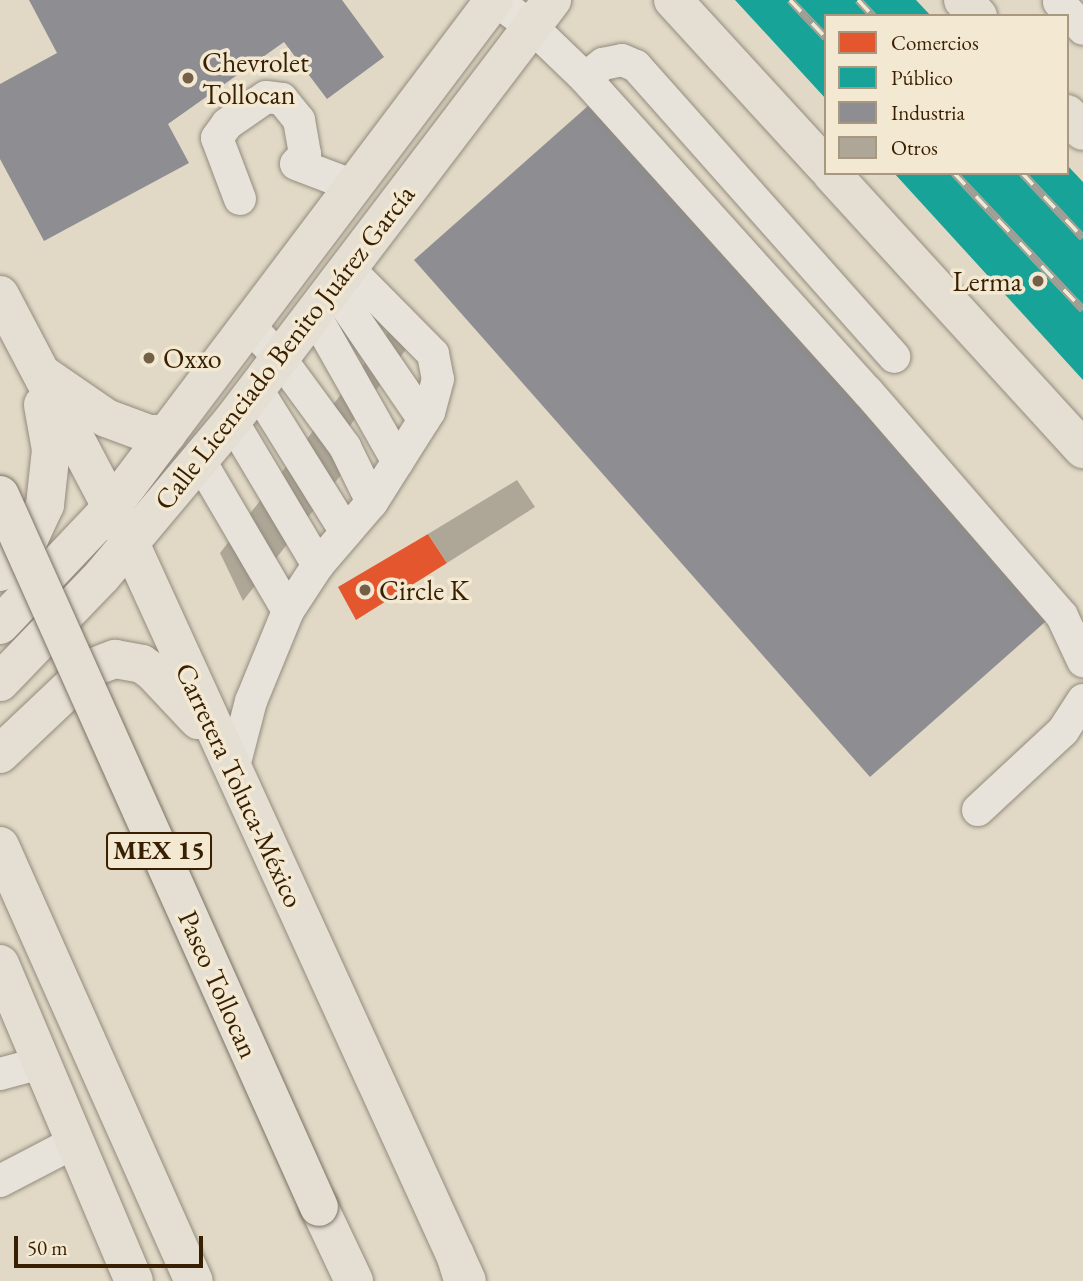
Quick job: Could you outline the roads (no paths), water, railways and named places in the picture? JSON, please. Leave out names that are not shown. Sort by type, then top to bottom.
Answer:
[{"type":"main road","name":"Calle Licenciado Benito Juárez García","points":[[0,625],[110,509],[495,0]]},
{"type":"main road","points":[[673,0],[824,165]]},
{"type":"main road","points":[[963,0],[976,14]]},
{"type":"main road","name":"Calle Licenciado Benito Juárez García","points":[[0,682],[130,542],[232,421],[542,13]]},
{"type":"main road","points":[[1069,116],[1083,131]]},
{"type":"main road","points":[[833,175],[1083,449]]},
{"type":"main road","name":"Carretera Toluca-México","points":[[0,295],[35,369],[130,542],[462,1272]]},
{"type":"main road","points":[[35,369],[92,411],[149,434],[167,433]]},
{"type":"main road","points":[[0,572],[39,521],[50,488],[51,450],[35,369]]},
{"type":"main road","name":"Paseo Tollocan","points":[[0,495],[354,1281]]},
{"type":"main road","points":[[0,754],[91,668],[115,659],[142,664],[153,672],[227,758]]},
{"type":"main road","points":[[0,846],[194,1281]]},
{"type":"main road","points":[[0,964],[134,1281]]},
{"type":"street","points":[[495,0],[542,13],[585,78],[868,392],[1062,616],[1083,661]]},
{"type":"street","points":[[1059,2],[1083,29]]},
{"type":"street","points":[[585,78],[603,64],[622,60],[636,66],[894,357]]},
{"type":"street","points":[[240,199],[217,138],[227,124],[266,97],[282,99],[299,120],[305,154],[296,164],[354,186]]},
{"type":"street","points":[[331,289],[424,420]]},
{"type":"street","points":[[227,758],[288,611],[318,565],[372,502],[398,462],[424,420],[438,379],[433,354],[331,289]]},
{"type":"street","points":[[331,289],[398,462]]},
{"type":"street","points":[[248,325],[279,357],[345,447],[372,502]]},
{"type":"street","points":[[256,388],[346,532]]},
{"type":"street","points":[[232,421],[318,565]]},
{"type":"street","points":[[200,459],[288,611]]},
{"type":"street","points":[[978,810],[1063,731],[1083,700]]},
{"type":"street","points":[[0,1074],[41,1062]]},
{"type":"street","points":[[0,1181],[75,1142]]},
{"type":"railway","points":[[790,0],[824,36]]},
{"type":"railway","points":[[858,0],[871,14]]},
{"type":"railway","points":[[956,175],[1083,310]]},
{"type":"railway","points":[[1024,175],[1083,238]]},
{"type":"place","name":"Chevrolet Tollocan","points":[[188,78]]},
{"type":"place","name":"Lerma","points":[[1038,281]]},
{"type":"place","name":"Oxxo","points":[[149,358]]},
{"type":"place","name":"Circle K","points":[[365,590]]}]
